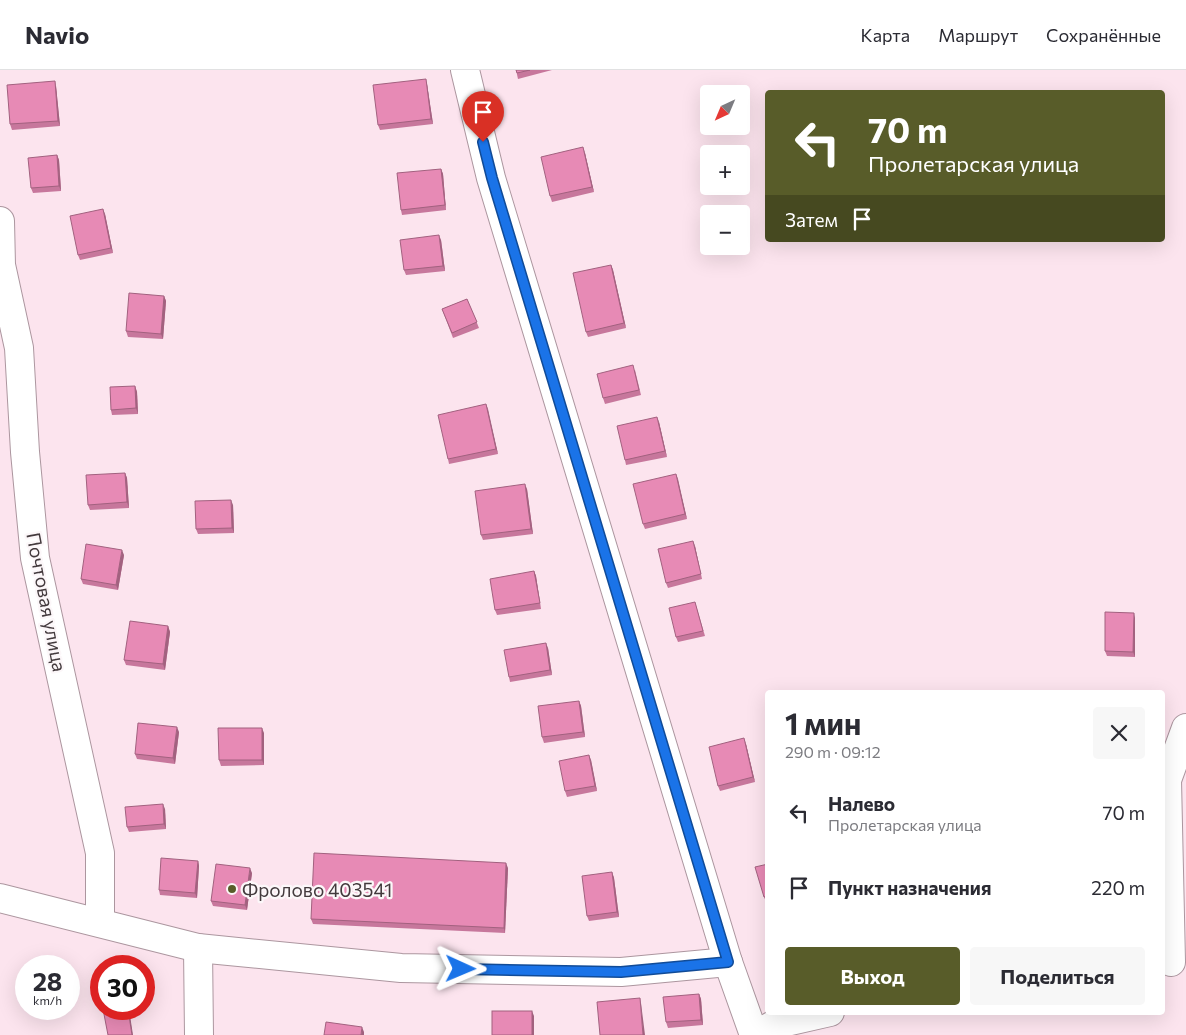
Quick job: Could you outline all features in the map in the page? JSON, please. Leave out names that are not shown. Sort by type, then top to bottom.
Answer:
[{"type":"street","points":[[465,70],[492,178],[728,962],[755,1035],[773,1025],[817,1015]]},
{"type":"street","name":"Почтовая улица","points":[[0,221],[1,265],[19,348],[25,452],[35,558],[100,853],[100,922]]},
{"type":"street","points":[[1173,962],[1173,768],[1186,728]]},
{"type":"street","points":[[0,898],[198,948],[401,968],[621,972],[728,962]]},
{"type":"street","points":[[198,948],[199,1035]]},
{"type":"building","points":[[516,70],[530,70],[517,73]]},
{"type":"building","points":[[426,79],[431,119],[378,125],[373,85]]},
{"type":"building","points":[[55,81],[58,121],[10,124],[7,85]]},
{"type":"building","points":[[583,147],[592,187],[550,196],[541,157]]},
{"type":"building","points":[[57,155],[59,186],[31,188],[28,158]]},
{"type":"building","points":[[441,169],[445,205],[401,210],[397,173]]},
{"type":"building","points":[[103,209],[111,248],[78,255],[70,216]]},
{"type":"building","points":[[439,235],[443,266],[404,270],[400,240]]},
{"type":"building","points":[[611,265],[624,323],[586,332],[573,273]]},
{"type":"building","points":[[129,293],[164,296],[161,334],[126,331]]},
{"type":"building","points":[[467,299],[477,322],[452,333],[442,309]]},
{"type":"building","points":[[633,365],[639,390],[603,398],[597,374]]},
{"type":"building","points":[[135,386],[136,408],[111,410],[110,387]]},
{"type":"building","points":[[486,404],[496,449],[448,459],[438,415]]},
{"type":"building","points":[[657,417],[665,451],[625,460],[617,426]]},
{"type":"building","points":[[125,473],[127,502],[88,505],[86,475]]},
{"type":"building","points":[[676,474],[685,514],[643,524],[633,484]]},
{"type":"building","points":[[525,484],[531,529],[481,535],[475,491]]},
{"type":"building","points":[[231,500],[232,528],[196,529],[195,501]]},
{"type":"building","points":[[693,541],[701,574],[666,583],[658,549]]},
{"type":"building","points":[[86,544],[122,550],[116,585],[81,579]]},
{"type":"building","points":[[534,571],[540,603],[495,610],[490,579]]},
{"type":"building","points":[[695,602],[703,631],[676,637],[669,608]]},
{"type":"building","points":[[1105,612],[1134,613],[1133,652],[1105,651]]},
{"type":"building","points":[[130,621],[168,626],[163,664],[124,660]]},
{"type":"building","points":[[546,643],[550,670],[509,677],[504,650]]},
{"type":"building","points":[[579,701],[583,732],[542,737],[538,706]]},
{"type":"building","points":[[138,723],[177,727],[173,758],[135,754]]},
{"type":"building","points":[[218,728],[262,728],[262,760],[219,760]]},
{"type":"building","points":[[744,738],[753,777],[718,786],[709,747]]},
{"type":"building","points":[[589,755],[595,786],[565,791],[559,761]]},
{"type":"building","points":[[163,804],[164,824],[127,827],[125,807]]},
{"type":"building","points":[[314,853],[506,863],[504,928],[311,919]]},
{"type":"building","points":[[161,858],[198,861],[195,893],[159,890]]},
{"type":"building","name":"Фролово 403541","points":[[216,864],[250,868],[245,905],[211,901]]},
{"type":"building","points":[[765,865],[765,897],[764,897],[755,867]]},
{"type":"building","points":[[612,872],[617,912],[587,916],[582,876]]},
{"type":"building","points":[[699,994],[701,1020],[666,1022],[663,997]]},
{"type":"building","points":[[640,998],[643,1035],[600,1035],[597,1002]]},
{"type":"building","points":[[492,1011],[532,1011],[532,1035],[492,1035]]},
{"type":"building","points":[[105,1020],[130,1020],[132,1035],[108,1035]]},
{"type":"building","points":[[326,1022],[362,1027],[361,1035],[324,1035]]},
{"type":"place","name":"Фролово 403541","points":[[232,889]]},
{"type":"route","points":[[461,969],[621,972],[728,962],[492,178],[483,142]]}]
